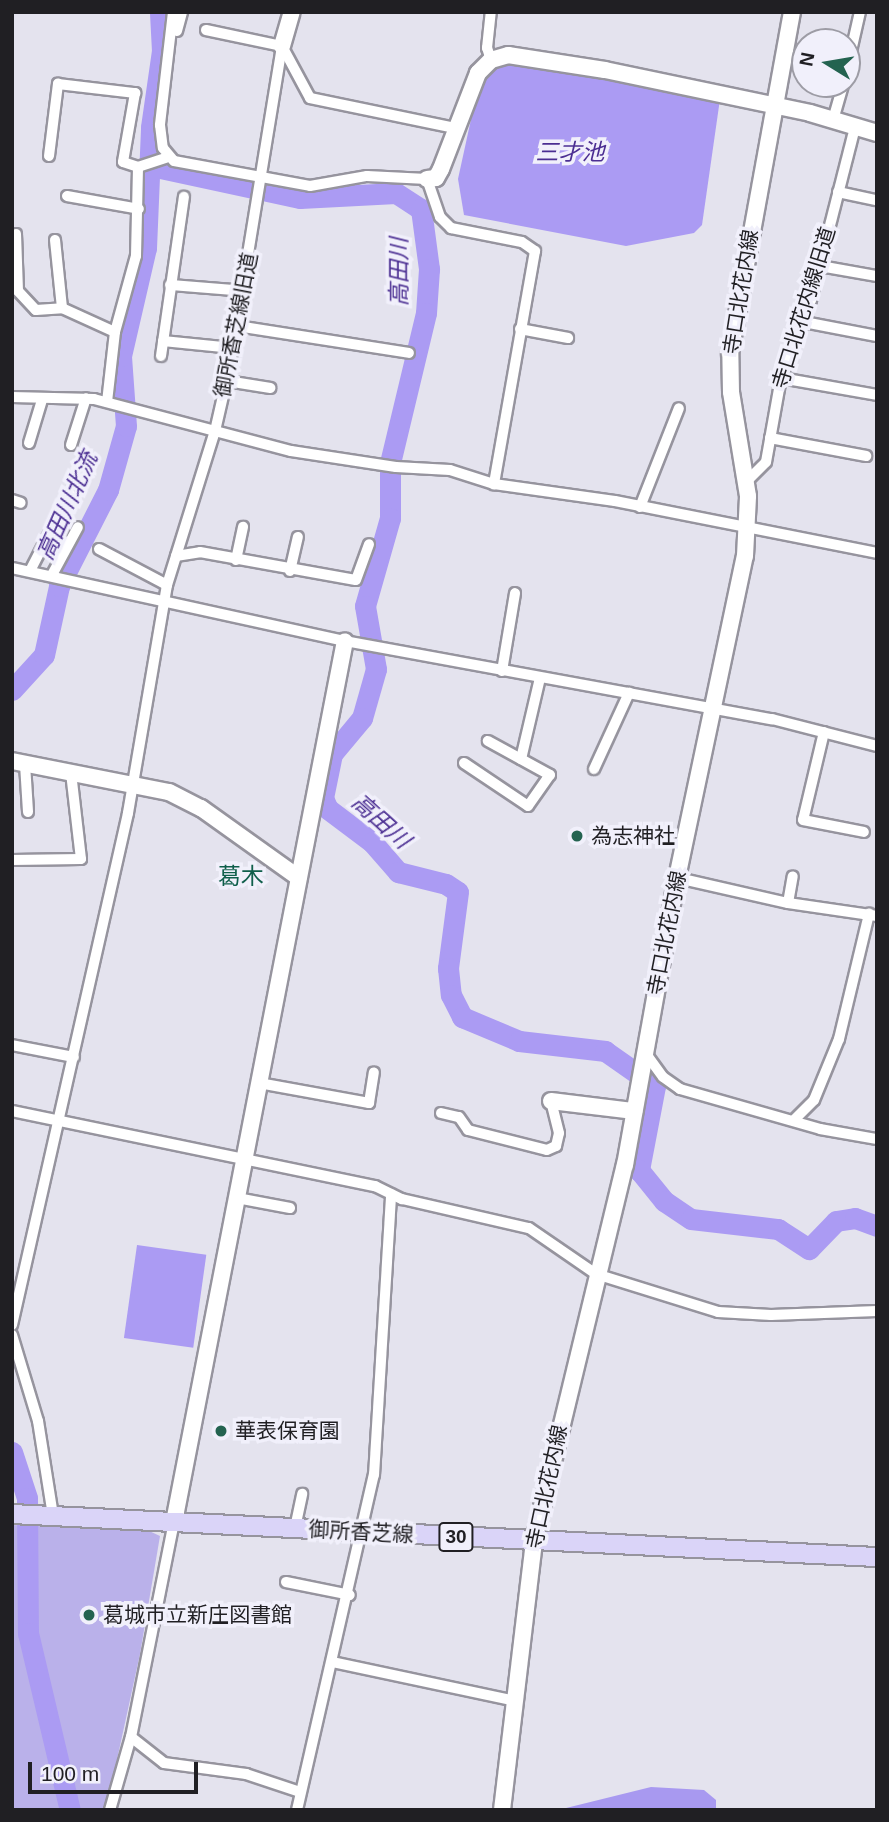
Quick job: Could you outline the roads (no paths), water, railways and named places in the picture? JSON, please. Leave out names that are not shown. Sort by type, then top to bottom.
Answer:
[{"type":"main road","name":"御所香芝線","points":[[30,1515],[877,1557]]},
{"type":"street","points":[[164,158],[160,125],[172,47],[173,12]]},
{"type":"street","points":[[172,47],[182,12]]},
{"type":"street","points":[[292,12],[282,46],[310,98],[455,128]]},
{"type":"street","points":[[491,12],[487,48],[491,60]]},
{"type":"street","name":"寺口北花内線","points":[[502,1810],[534,1540],[634,1111],[748,529],[746,482],[731,392],[730,353],[792,12]]},
{"type":"street","points":[[206,30],[282,46]]},
{"type":"street","name":"御所香芝線旧道","points":[[12,1325],[56,1122],[74,1057],[133,783],[167,584],[215,431],[227,381],[244,291],[282,46]]},
{"type":"street","points":[[49,156],[58,84],[135,93],[123,162],[140,165],[164,158],[182,164],[310,186],[367,176],[436,178],[478,73],[491,60],[531,56],[774,106],[877,133]]},
{"type":"street","points":[[833,120],[839,98]]},
{"type":"street","name":"寺口北花内線旧道","points":[[746,482],[763,469],[781,379],[804,323],[855,127]]},
{"type":"street","points":[[107,402],[115,332],[136,256],[140,165]]},
{"type":"street","points":[[427,179],[440,217],[451,228],[522,242],[535,251],[494,484]]},
{"type":"street","points":[[838,192],[877,200]]},
{"type":"street","points":[[67,196],[139,209]]},
{"type":"street","points":[[161,356],[184,197]]},
{"type":"street","points":[[16,234],[18,291],[36,310],[62,308],[115,332]]},
{"type":"street","points":[[55,240],[62,308]]},
{"type":"street","points":[[820,266],[877,276]]},
{"type":"street","points":[[170,285],[244,291]]},
{"type":"street","points":[[804,323],[877,336]]},
{"type":"street","points":[[237,327],[409,353]]},
{"type":"street","points":[[520,329],[568,338]]},
{"type":"street","points":[[163,341],[233,348]]},
{"type":"street","points":[[781,379],[877,395]]},
{"type":"street","points":[[227,381],[270,388]]},
{"type":"street","points":[[12,397],[42,400],[86,398],[130,407],[291,451],[396,467],[450,470],[494,484],[640,507],[877,553]]},
{"type":"street","points":[[71,445],[86,398]]},
{"type":"street","points":[[29,443],[42,400]]},
{"type":"street","points":[[640,507],[679,408]]},
{"type":"street","points":[[770,438],[866,456]]},
{"type":"street","points":[[31,569],[70,494]]},
{"type":"street","points":[[53,573],[78,527]]},
{"type":"street","points":[[236,560],[243,527]]},
{"type":"street","points":[[290,570],[298,537]]},
{"type":"street","points":[[176,556],[200,552],[356,580],[369,544]]},
{"type":"street","points":[[99,549],[167,584]]},
{"type":"street","points":[[12,568],[66,576],[163,604],[379,648],[713,708],[877,746]]},
{"type":"street","points":[[502,671],[515,593]]},
{"type":"street","points":[[110,1810],[131,1737],[345,641]]},
{"type":"street","points":[[521,758],[540,678]]},
{"type":"street","points":[[594,769],[629,693]]},
{"type":"street","points":[[824,732],[803,820],[864,832]]},
{"type":"street","points":[[464,763],[528,806],[550,775],[488,741]]},
{"type":"street","points":[[28,812],[18,762],[133,783],[184,798],[299,878]]},
{"type":"street","points":[[12,859],[81,859],[71,772]]},
{"type":"street","points":[[788,903],[793,876]]},
{"type":"street","points":[[678,878],[788,903],[873,915],[839,1039],[814,1101],[794,1120]]},
{"type":"street","points":[[12,1045],[74,1057]]},
{"type":"street","points":[[643,1059],[671,1085],[794,1120],[877,1139]]},
{"type":"street","points":[[259,1083],[369,1103],[374,1072]]},
{"type":"street","points":[[441,1113],[459,1117],[468,1130],[548,1150],[556,1146],[559,1133],[551,1101],[634,1111]]},
{"type":"street","points":[[12,1111],[375,1186],[391,1195],[538,1231],[568,1259],[596,1274],[690,1304],[742,1315],[877,1311]]},
{"type":"street","points":[[297,1810],[349,1595],[376,1457],[391,1195]]},
{"type":"street","points":[[237,1198],[290,1208]]},
{"type":"street","points":[[12,1335],[38,1421],[30,1515]]},
{"type":"street","points":[[295,1528],[302,1494]]},
{"type":"street","points":[[286,1582],[349,1595]]},
{"type":"street","points":[[332,1662],[515,1701]]},
{"type":"street","points":[[131,1737],[164,1763],[246,1774],[300,1792]]},
{"type":"water","name":"三才池","points":[[505,63],[582,71],[720,99],[702,225],[694,233],[626,246],[464,215],[458,179],[475,101],[487,73]]},
{"type":"water","points":[[137,1245],[206,1255],[193,1348],[124,1338]]},
{"type":"waterway","name":"高田川北流","points":[[12,690],[44,655],[59,586],[108,490],[126,426],[121,356],[146,248],[151,127],[162,51],[160,12]]},
{"type":"waterway","name":"高田川","points":[[151,166],[300,198],[396,193],[421,209],[429,269],[426,313],[390,463],[390,518],[365,606],[376,669],[362,718],[332,754],[323,798],[328,809],[372,842],[398,872],[446,884],[458,892],[448,968],[451,995],[462,1017],[519,1041],[605,1051],[655,1086],[639,1170],[664,1201],[691,1219],[778,1229],[809,1249],[836,1221],[855,1218],[877,1226]]},
{"type":"waterway","name":"高田川北流","points":[[12,1452],[27,1498],[28,1633],[70,1810]]},
{"type":"place","name":"為志神社","points":[[577,836]]},
{"type":"place","name":"華表保育園","points":[[221,1431]]},
{"type":"place","name":"葛城市立新庄図書館","points":[[89,1615]]},
{"type":"district","name":"葛木","points":[[241,876]]}]
